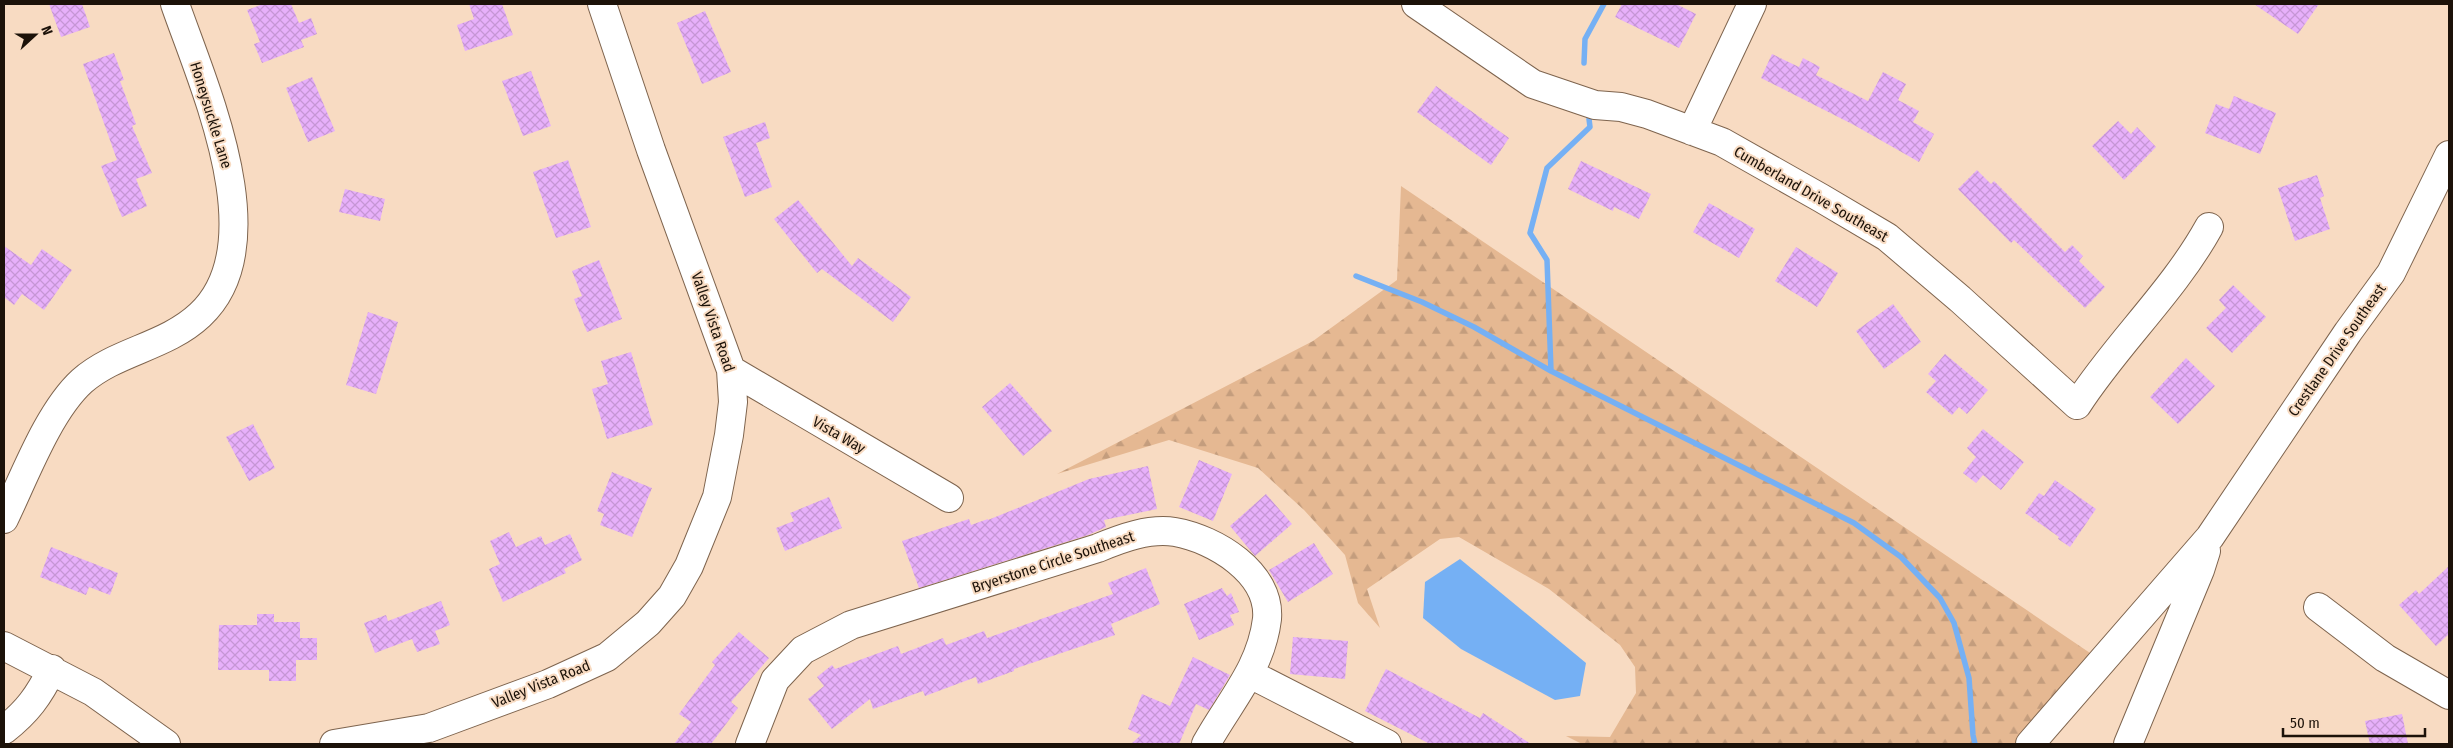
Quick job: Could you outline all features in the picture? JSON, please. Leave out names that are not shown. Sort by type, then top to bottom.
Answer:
[{"type":"street","name":"Honeysuckle Lane","points":[[4,519],[50,426],[81,382],[100,367],[172,335],[187,326],[201,314],[227,272],[233,251],[234,222],[232,192],[227,163],[219,131],[175,4]]},
{"type":"street","name":"Valley Vista Road","points":[[334,744],[429,728],[548,684],[607,657],[648,623],[672,596],[689,566],[717,497],[730,435],[734,402],[731,370],[651,150],[602,4]]},
{"type":"street","name":"Cumberland Drive Southeast","points":[[1416,4],[1533,84],[1595,105],[1621,107],[1647,114],[1722,142],[1887,237],[1960,299],[2077,405],[2098,373],[2133,333],[2195,252],[2209,227]]},
{"type":"street","points":[[1692,131],[1752,4]]},
{"type":"street","name":"Crestlane Drive Southeast","points":[[2030,744],[2210,537],[2348,332],[2391,273],[2449,154]]},
{"type":"street","name":"Vista Way","points":[[731,370],[948,498]]},
{"type":"street","name":"Bryerstone Circle Southeast","points":[[750,744],[775,680],[802,650],[851,625],[1098,548],[1123,538],[1147,533],[1175,532],[1197,538],[1224,550],[1247,569],[1264,594],[1267,617],[1264,637],[1250,674],[1206,744]]},
{"type":"street","name":"Crestlane Drive Southeast","points":[[2128,744],[2200,570],[2210,537]]},
{"type":"street","points":[[2318,607],[2385,658],[2449,696]]},
{"type":"street","points":[[4,646],[94,692],[166,744]]},
{"type":"street","points":[[4,730],[33,704],[52,669]]},
{"type":"street","points":[[1250,674],[1386,744]]},
{"type":"green space","points":[[1401,186],[2093,655],[2024,744],[1582,744],[1566,736],[1610,737],[1636,693],[1635,667],[1620,645],[1549,589],[1459,537],[1440,539],[1367,589],[1380,628],[1358,603],[1345,555],[1304,510],[1258,468],[1169,440],[1057,474],[1313,341],[1397,280]]},
{"type":"water","points":[[1460,559],[1586,663],[1580,696],[1555,700],[1461,649],[1423,618],[1425,582]]},
{"type":"building","points":[[49,4],[82,4],[90,27],[61,37]]},
{"type":"building","points":[[263,4],[291,4],[299,23],[311,18],[317,34],[301,40],[304,47],[262,63],[254,44],[260,42],[247,10]]},
{"type":"building","points":[[469,4],[502,4],[513,35],[465,51],[457,25],[474,19]]},
{"type":"building","points":[[1622,4],[1676,4],[1696,14],[1679,48],[1615,17]]},
{"type":"building","points":[[2254,4],[2319,4],[2298,34]]},
{"type":"building","points":[[705,11],[731,72],[702,84],[677,23]]},
{"type":"building","points":[[114,53],[124,80],[120,81],[136,124],[132,126],[152,173],[136,179],[147,206],[122,217],[101,166],[117,160],[83,64]]},
{"type":"building","points":[[1772,54],[1799,67],[1803,58],[1820,67],[1816,75],[1868,101],[1883,72],[1906,84],[1898,100],[1919,111],[1913,122],[1934,134],[1919,162],[1854,125],[1761,78]]},
{"type":"building","points":[[531,71],[551,126],[523,136],[502,81]]},
{"type":"building","points":[[312,77],[335,131],[308,142],[286,88]]},
{"type":"building","points":[[1436,86],[1509,138],[1491,165],[1417,112]]},
{"type":"building","points":[[2234,96],[2276,113],[2260,154],[2205,133],[2216,104],[2229,109]]},
{"type":"building","points":[[2118,121],[2131,134],[2137,127],[2156,147],[2124,180],[2092,146]]},
{"type":"building","points":[[765,122],[770,138],[756,143],[772,187],[745,197],[723,137]]},
{"type":"building","points":[[568,160],[591,227],[556,238],[533,172]]},
{"type":"building","points":[[1581,161],[1651,194],[1639,219],[1614,207],[1613,211],[1568,189]]},
{"type":"building","points":[[1977,170],[1991,184],[1994,181],[2065,252],[2072,245],[2083,256],[2079,261],[2105,287],[2085,308],[2014,240],[2011,243],[1958,189]]},
{"type":"building","points":[[2317,175],[2324,196],[2320,198],[2330,229],[2295,241],[2278,188]]},
{"type":"building","points":[[345,189],[385,199],[380,221],[339,212]]},
{"type":"building","points":[[798,200],[852,266],[858,258],[911,297],[893,322],[822,269],[817,273],[774,219]]},
{"type":"building","points":[[1709,203],[1755,229],[1739,258],[1693,232]]},
{"type":"building","points":[[4,246],[31,265],[42,249],[72,270],[44,310],[22,294],[14,305],[4,297]]},
{"type":"building","points":[[1796,247],[1838,273],[1817,307],[1775,281]]},
{"type":"building","points":[[599,260],[622,319],[587,332],[574,299],[582,296],[572,271]]},
{"type":"building","points":[[2233,285],[2266,317],[2232,353],[2206,328],[2226,308],[2219,300]]},
{"type":"building","points":[[1893,304],[1921,342],[1884,369],[1856,331]]},
{"type":"building","points":[[368,312],[398,322],[376,394],[346,385]]},
{"type":"building","points":[[631,352],[653,425],[607,439],[592,389],[608,384],[601,361]]},
{"type":"building","points":[[1945,354],[1988,390],[1967,414],[1959,407],[1952,415],[1926,392],[1936,381],[1928,374]]},
{"type":"building","points":[[2186,358],[2215,386],[2178,424],[2150,397]]},
{"type":"building","points":[[1010,383],[1052,431],[1023,456],[982,407]]},
{"type":"building","points":[[253,424],[275,468],[249,481],[226,437]]},
{"type":"building","points":[[1983,429],[2024,462],[2001,490],[1983,475],[1976,483],[1963,473],[1976,457],[1967,448]]},
{"type":"building","points":[[1199,460],[1232,474],[1213,521],[1179,507]]},
{"type":"building","points":[[1148,466],[1157,509],[1104,520],[1106,527],[1088,535],[919,588],[902,541],[969,519],[971,525],[988,520],[1089,479]]},
{"type":"building","points":[[612,472],[652,488],[632,537],[600,525],[604,514],[597,511]]},
{"type":"building","points":[[2055,480],[2096,509],[2070,547],[2025,513],[2039,493],[2044,496]]},
{"type":"building","points":[[1266,494],[1292,524],[1255,556],[1230,526]]},
{"type":"building","points":[[829,497],[842,528],[785,551],[776,528],[794,521],[790,513]]},
{"type":"building","points":[[509,532],[516,547],[541,536],[545,545],[570,534],[582,560],[564,569],[566,573],[503,602],[489,569],[500,564],[490,541]]},
{"type":"building","points":[[1314,543],[1333,574],[1288,602],[1269,570]]},
{"type":"building","points":[[51,547],[118,573],[110,595],[89,587],[86,595],[40,577]]},
{"type":"building","points":[[2449,566],[2449,634],[2436,646],[2399,605],[2416,590],[2419,594]]},
{"type":"building","points":[[1146,568],[1160,604],[1111,624],[1115,635],[1014,669],[1014,671],[978,684],[976,677],[925,696],[923,691],[873,709],[870,699],[832,729],[808,699],[824,686],[817,677],[832,665],[835,669],[898,646],[901,654],[943,638],[946,645],[984,631],[987,638],[1113,594],[1108,583]]},
{"type":"building","points":[[1222,588],[1227,596],[1231,593],[1239,612],[1230,615],[1234,625],[1199,640],[1184,604]]},
{"type":"building","points":[[441,601],[450,625],[435,631],[440,644],[417,652],[412,639],[375,653],[364,623],[386,615],[388,621]]},
{"type":"building","points":[[257,614],[274,614],[274,622],[300,622],[300,638],[317,638],[317,660],[296,660],[296,681],[269,681],[269,670],[218,670],[219,625],[257,625]]},
{"type":"building","points":[[739,632],[769,658],[731,702],[738,708],[711,744],[674,744],[691,722],[679,714],[715,665],[712,662]]},
{"type":"building","points":[[1293,637],[1348,641],[1345,679],[1290,674]]},
{"type":"building","points":[[1193,657],[1230,675],[1209,710],[1196,704],[1179,744],[1131,744],[1141,735],[1128,729],[1142,694],[1170,706]]},
{"type":"building","points":[[1386,669],[1480,718],[1483,713],[1531,744],[1430,744],[1365,711]]},
{"type":"building","points":[[2402,714],[2408,744],[2370,744],[2365,721]]},
{"type":"waterway","points":[[1584,63],[1585,39],[1604,4]]},
{"type":"waterway","points":[[1551,371],[1547,260],[1530,233],[1547,168],[1590,127],[1589,119]]},
{"type":"waterway","points":[[1356,276],[1422,302],[1474,327],[1551,371],[1854,523],[1901,557],[1940,598],[1954,623],[1969,678],[1975,744]]}]
